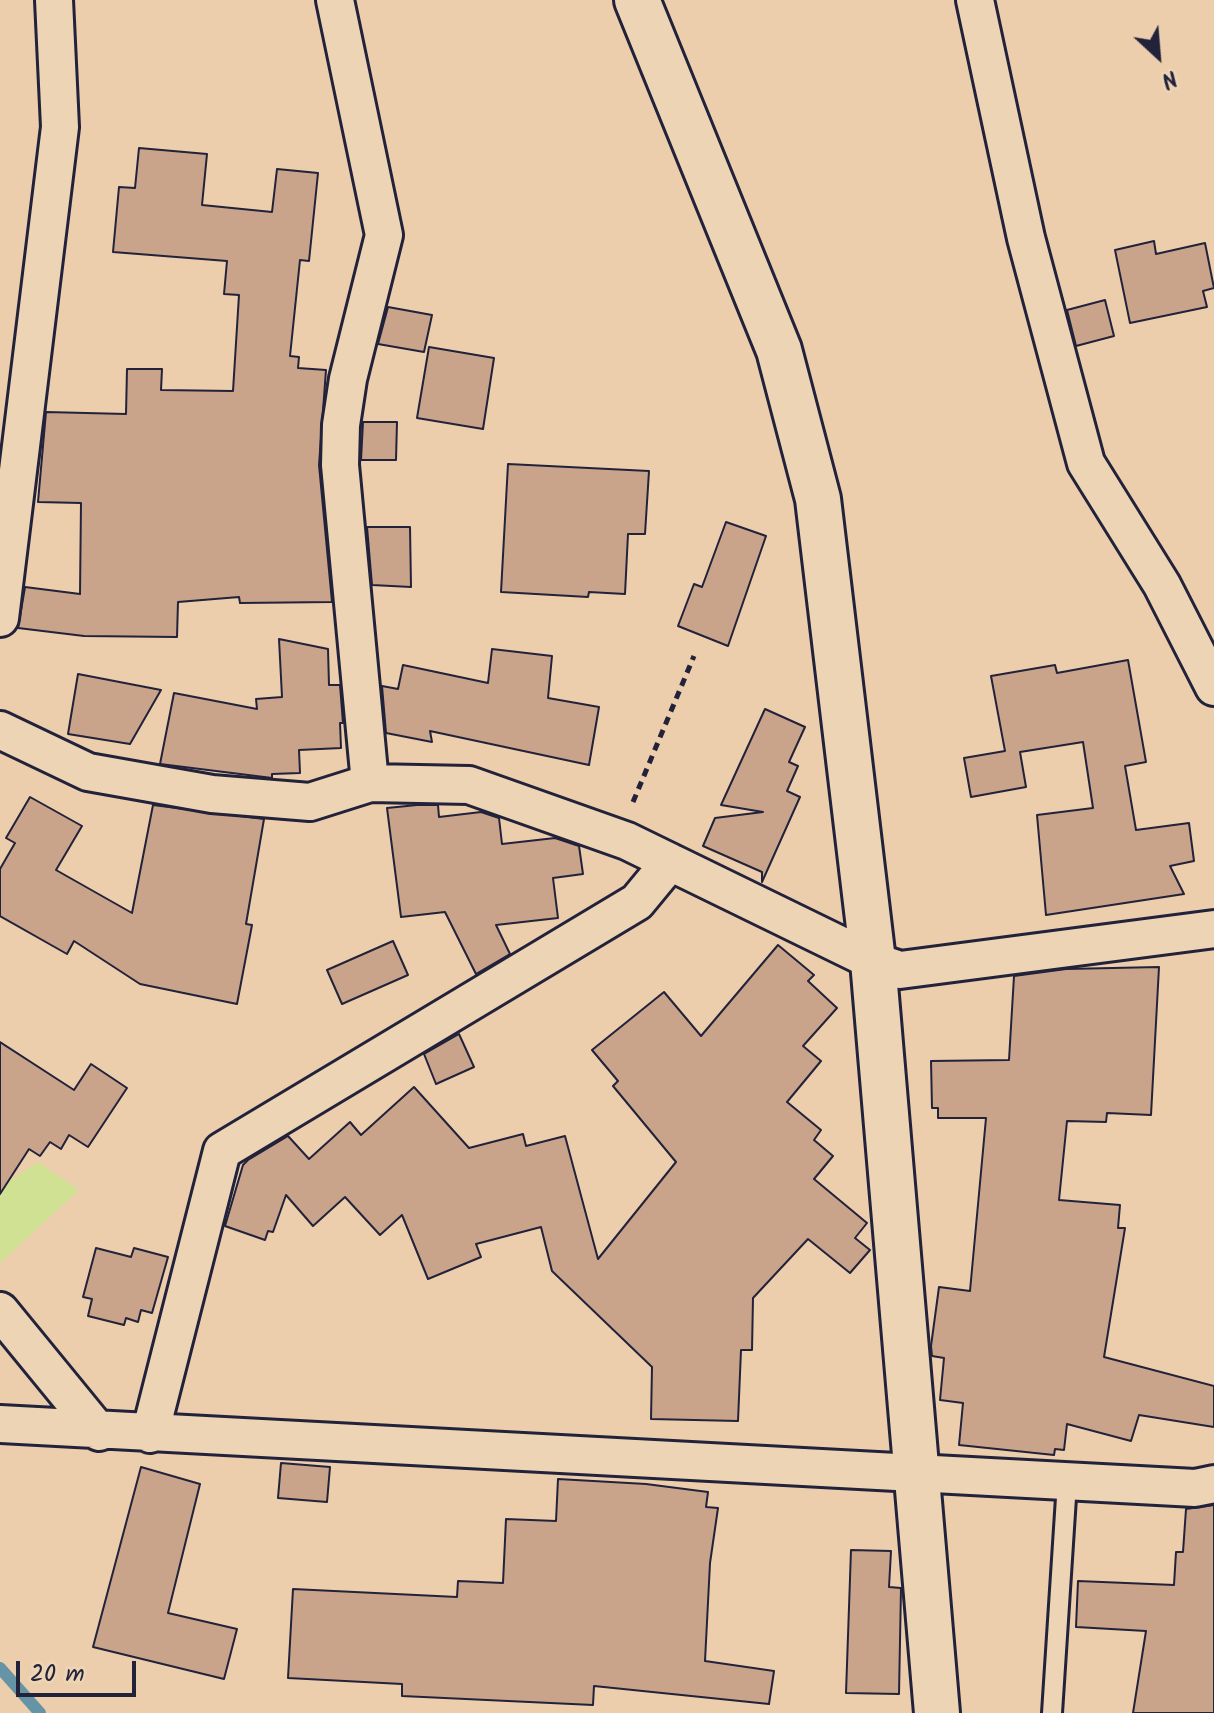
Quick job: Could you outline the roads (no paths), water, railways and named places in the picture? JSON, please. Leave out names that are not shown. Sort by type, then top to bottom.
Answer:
[{"type":"street","points":[[0,618],[15,519],[60,127],[54,0]]},
{"type":"street","points":[[335,0],[384,235],[348,379],[341,425],[341,480],[370,783]]},
{"type":"street","points":[[637,0],[779,350],[818,499],[873,961],[937,1713]]},
{"type":"street","points":[[975,0],[1026,238],[1086,463],[1162,585],[1214,687]]},
{"type":"street","points":[[0,730],[88,772],[212,794],[310,802],[370,783],[469,785],[618,838],[873,961],[900,970],[1214,929]]},
{"type":"street","points":[[150,1434],[222,1151],[637,902],[670,862]]},
{"type":"street","points":[[0,1311],[99,1432]]},
{"type":"street","points":[[0,1424],[99,1432],[1067,1482],[1195,1488],[1214,1484]]},
{"type":"lane","points":[[1052,1713],[1067,1482]]},
{"type":"waterway","points":[[0,1668],[40,1713]]}]
